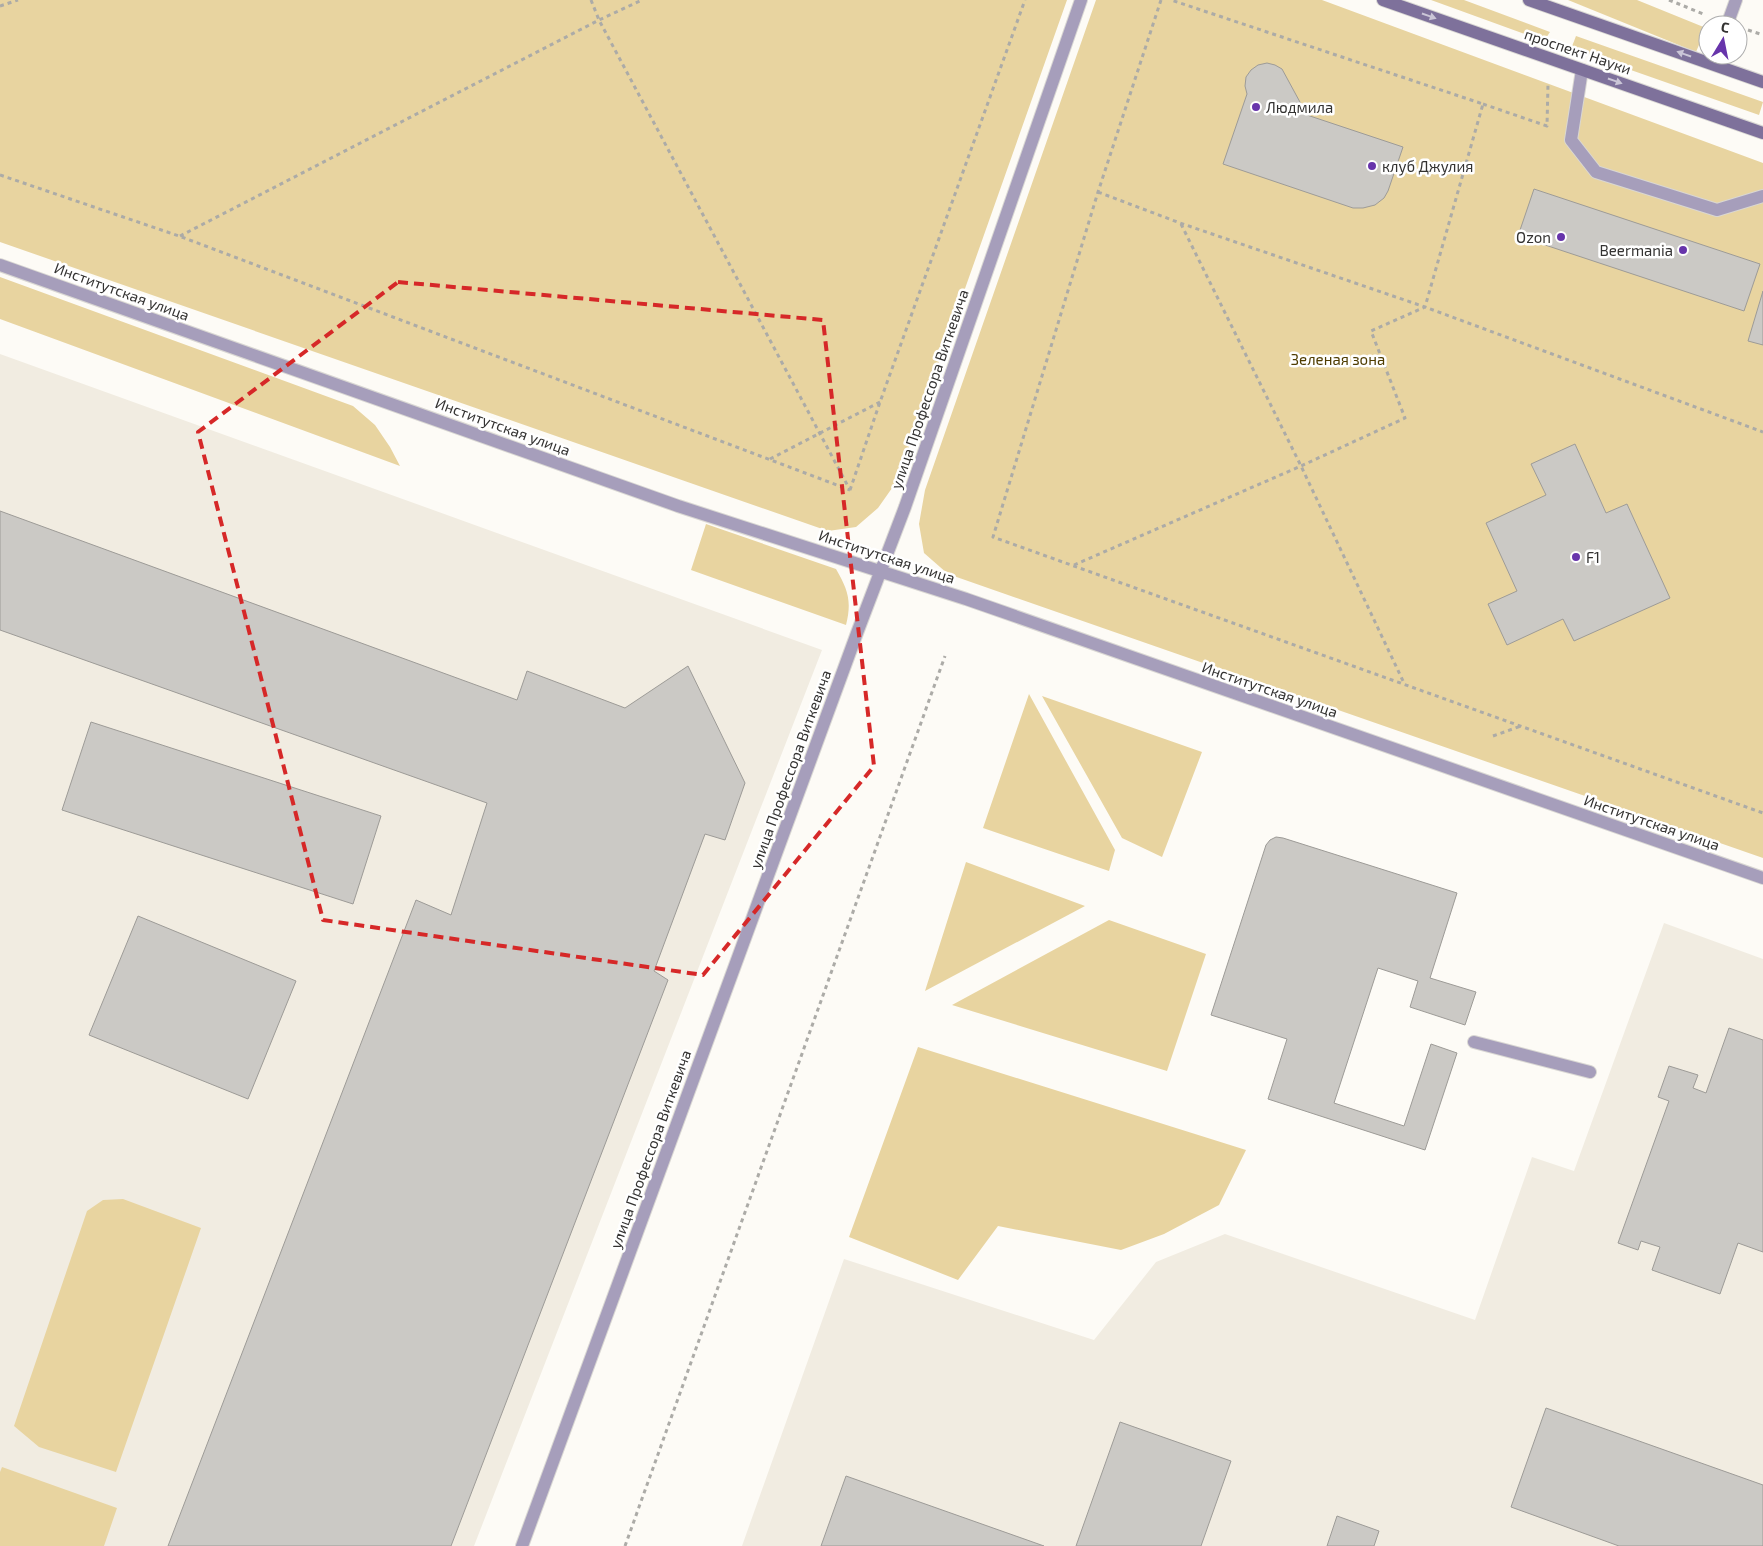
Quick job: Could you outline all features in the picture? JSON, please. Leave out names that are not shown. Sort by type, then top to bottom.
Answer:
[{"type":"main road","name":"проспект Науки","points":[[1383,0],[1763,133]]},
{"type":"main road","points":[[1530,0],[1698,54]]},
{"type":"main road","points":[[1727,65],[1763,82]]},
{"type":"street","name":"улица Профессора Виткевича","points":[[522,1546],[880,570],[905,507],[1081,0]]},
{"type":"street","points":[[1730,15],[1736,0]]},
{"type":"street","points":[[1582,70],[1571,140],[1596,172],[1717,210],[1763,196]]},
{"type":"street","name":"Институтская улица","points":[[0,265],[669,502],[880,570],[1763,878]]},
{"type":"street","points":[[1474,1042],[1590,1072]]},
{"type":"path","points":[[0,6],[18,0]]},
{"type":"path","points":[[590,0],[850,490]]},
{"type":"path","points":[[179,236],[599,20],[642,0]]},
{"type":"path","points":[[850,490],[1025,0]]},
{"type":"path","points":[[1161,0],[1098,192],[993,537],[1763,813]]},
{"type":"path","points":[[1172,0],[1547,126],[1548,84]]},
{"type":"path","points":[[1669,0],[1705,15]]},
{"type":"path","points":[[1425,307],[1483,104]]},
{"type":"path","points":[[0,175],[179,236],[850,490]]},
{"type":"path","points":[[1098,192],[1180,223],[1425,307],[1763,432]]},
{"type":"path","points":[[1180,223],[1301,466],[1405,684]]},
{"type":"path","points":[[1073,566],[1406,418],[1371,331],[1425,307]]},
{"type":"path","points":[[769,460],[880,402]]},
{"type":"path","points":[[626,1546],[945,656]]},
{"type":"path","points":[[1493,736],[1522,726]]},
{"type":"highlighted area","points":[[398,282],[823,320],[874,766],[703,975],[323,920],[198,432]]},
{"type":"shaded area","points":[[0,354],[822,650],[474,1546],[0,1546]]},
{"type":"shaded area","points":[[1664,923],[1763,959],[1763,1546],[742,1546],[844,1259],[1094,1340],[1156,1262],[1225,1234],[1475,1320],[1532,1157],[1574,1171]]},
{"type":"green space","points":[[0,0],[1067,0],[897,481],[878,508],[856,527],[828,531],[0,242]]},
{"type":"green space","name":"Зеленая зона","points":[[1096,0],[1322,0],[1763,163],[1763,858],[948,574],[924,553],[919,524],[925,490]]},
{"type":"green space","points":[[1431,0],[1464,0],[1550,32],[1544,41]]},
{"type":"green space","points":[[1568,0],[1637,0],[1698,25],[1698,47],[1696,52]]},
{"type":"green space","points":[[1576,36],[1763,102],[1759,115],[1571,49]]},
{"type":"green space","points":[[0,277],[353,406],[375,425],[400,466],[0,319]]},
{"type":"green space","points":[[706,524],[836,569],[848,596],[849,609],[846,625],[691,570]]},
{"type":"green space","points":[[1029,694],[1115,850],[1109,871],[983,828]]},
{"type":"green space","points":[[1042,696],[1202,752],[1162,857],[1122,838]]},
{"type":"green space","points":[[966,862],[1085,906],[925,991]]},
{"type":"green space","points":[[1109,920],[1206,954],[1167,1071],[952,1005]]},
{"type":"green space","points":[[918,1047],[1246,1150],[1219,1205],[1164,1234],[1121,1250],[998,1226],[958,1280],[849,1237]]},
{"type":"green space","points":[[123,1199],[201,1228],[116,1472],[39,1447],[14,1426],[87,1211],[103,1200]]},
{"type":"green space","points":[[2,1467],[117,1508],[104,1546],[0,1546],[0,1472]]},
{"type":"building","points":[[1267,63],[1282,69],[1307,115],[1403,147],[1384,198],[1375,205],[1353,208],[1223,164],[1247,94],[1245,86],[1246,77],[1258,65]]},
{"type":"building","points":[[1534,189],[1760,264],[1744,311],[1518,236]]},
{"type":"building","points":[[1763,291],[1763,345],[1748,341]]},
{"type":"building","name":"F1","points":[[1575,444],[1606,513],[1627,504],[1670,598],[1574,641],[1563,619],[1507,645],[1488,604],[1517,591],[1486,523],[1546,495],[1531,464]]},
{"type":"building","points":[[0,511],[517,700],[527,671],[625,708],[688,666],[745,783],[725,840],[705,834],[654,971],[668,980],[451,1546],[168,1546],[416,900],[451,915],[487,803],[0,630]]},
{"type":"building","points":[[91,722],[381,816],[353,904],[62,810]]},
{"type":"building","points":[[1276,837],[1457,893],[1430,978],[1476,992],[1465,1025],[1410,1007],[1418,981],[1378,968],[1334,1103],[1404,1126],[1431,1044],[1457,1053],[1425,1150],[1268,1099],[1287,1039],[1211,1015],[1266,845]]},
{"type":"building","points":[[138,916],[296,981],[248,1099],[89,1035]]},
{"type":"building","points":[[1729,1028],[1763,1040],[1763,1252],[1738,1243],[1720,1294],[1652,1270],[1660,1247],[1641,1241],[1638,1250],[1618,1243],[1669,1101],[1658,1097],[1669,1066],[1698,1075],[1693,1088],[1706,1093]]},
{"type":"building","points":[[1546,1408],[1763,1485],[1763,1546],[1619,1546],[1511,1507]]},
{"type":"building","points":[[1120,1422],[1231,1461],[1201,1546],[1076,1546]]},
{"type":"building","points":[[846,1476],[1044,1546],[821,1546]]},
{"type":"building","points":[[1337,1516],[1379,1531],[1374,1546],[1327,1546]]},
{"type":"place","name":"Людмила","points":[[1256,107]]},
{"type":"place","name":"клуб Джулия","points":[[1372,166]]},
{"type":"place","name":"Ozon","points":[[1561,237]]},
{"type":"place","name":"Beermania","points":[[1683,250]]},
{"type":"place","name":"F1","points":[[1576,557]]}]
